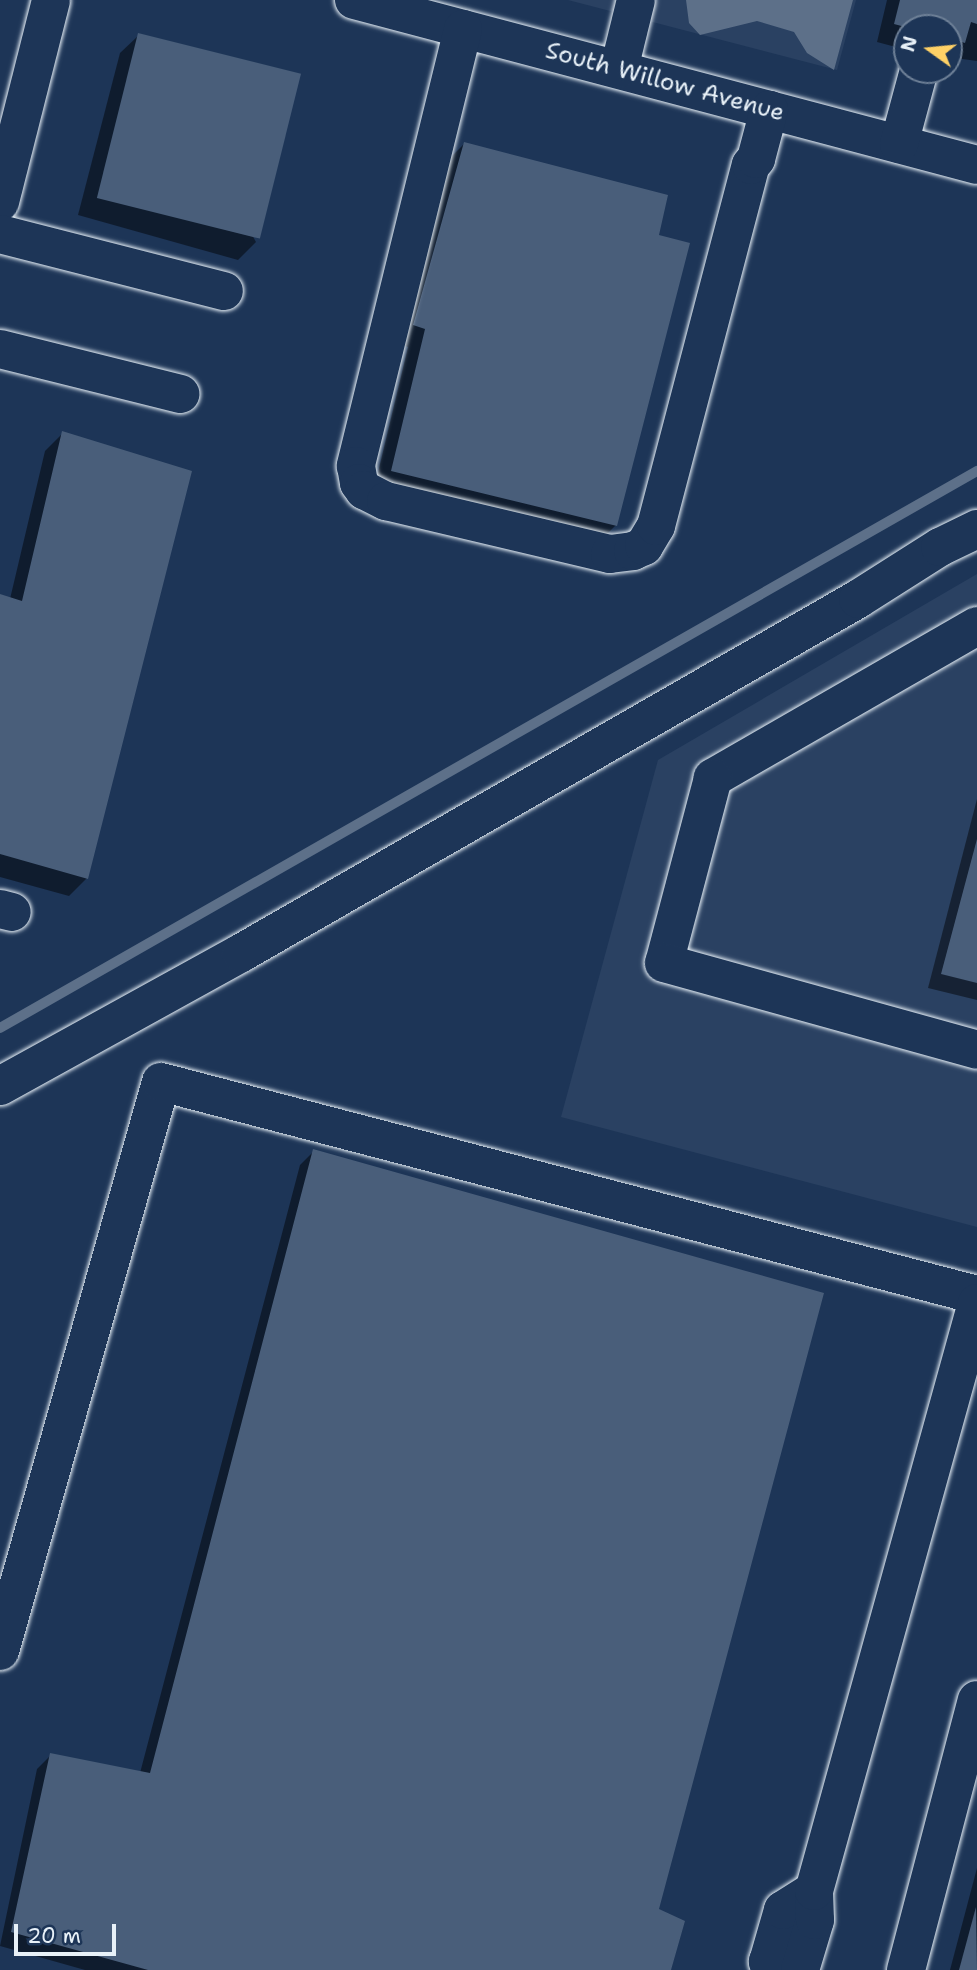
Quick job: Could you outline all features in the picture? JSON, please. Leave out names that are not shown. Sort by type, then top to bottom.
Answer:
[{"type":"street","points":[[0,202],[51,0]]},
{"type":"street","name":"South Willow Avenue","points":[[354,0],[977,165]]},
{"type":"street","points":[[618,69],[636,0]]},
{"type":"street","points":[[463,29],[356,466],[364,490],[386,501],[610,554],[644,546],[656,526],[751,165],[756,159],[769,110]]},
{"type":"street","points":[[899,144],[915,84]]},
{"type":"street","points":[[0,234],[224,291]]},
{"type":"street","points":[[0,349],[180,394]]},
{"type":"street","points":[[0,1086],[241,953],[858,599],[940,547],[977,529]]},
{"type":"street","points":[[977,626],[713,778],[664,963],[977,1050]]},
{"type":"street","points":[[0,1651],[161,1082],[977,1295]]},
{"type":"street","points":[[800,1970],[815,1920],[814,1892],[977,1303]]},
{"type":"street","points":[[906,1970],[977,1700]]},
{"type":"street","points":[[771,1970],[768,1962],[783,1910],[814,1892]]},
{"type":"shaded area","points":[[568,0],[856,0],[837,70]]},
{"type":"shaded area","points":[[686,0],[853,0],[834,70],[807,53],[794,32],[757,21],[700,35],[689,23]]},
{"type":"shaded area","points":[[977,574],[977,1227],[561,1117],[658,760]]},
{"type":"building","points":[[900,0],[977,0],[977,24],[971,22],[965,43],[963,14],[896,14]]},
{"type":"building","points":[[138,33],[301,74],[260,239],[97,198]]},
{"type":"building","points":[[464,142],[668,195],[659,235],[690,243],[617,526],[391,471],[425,329],[413,325]]},
{"type":"building","points":[[62,431],[192,471],[88,879],[0,854],[0,594],[22,601]]},
{"type":"building","points":[[977,839],[977,983],[941,974]]},
{"type":"building","points":[[313,1149],[824,1293],[659,1909],[685,1921],[671,1970],[148,1970],[11,1932],[50,1753],[150,1773]]},
{"type":"building","points":[[976,1907],[977,1970],[959,1970]]},
{"type":"waterway","points":[[0,1028],[977,471]]}]
